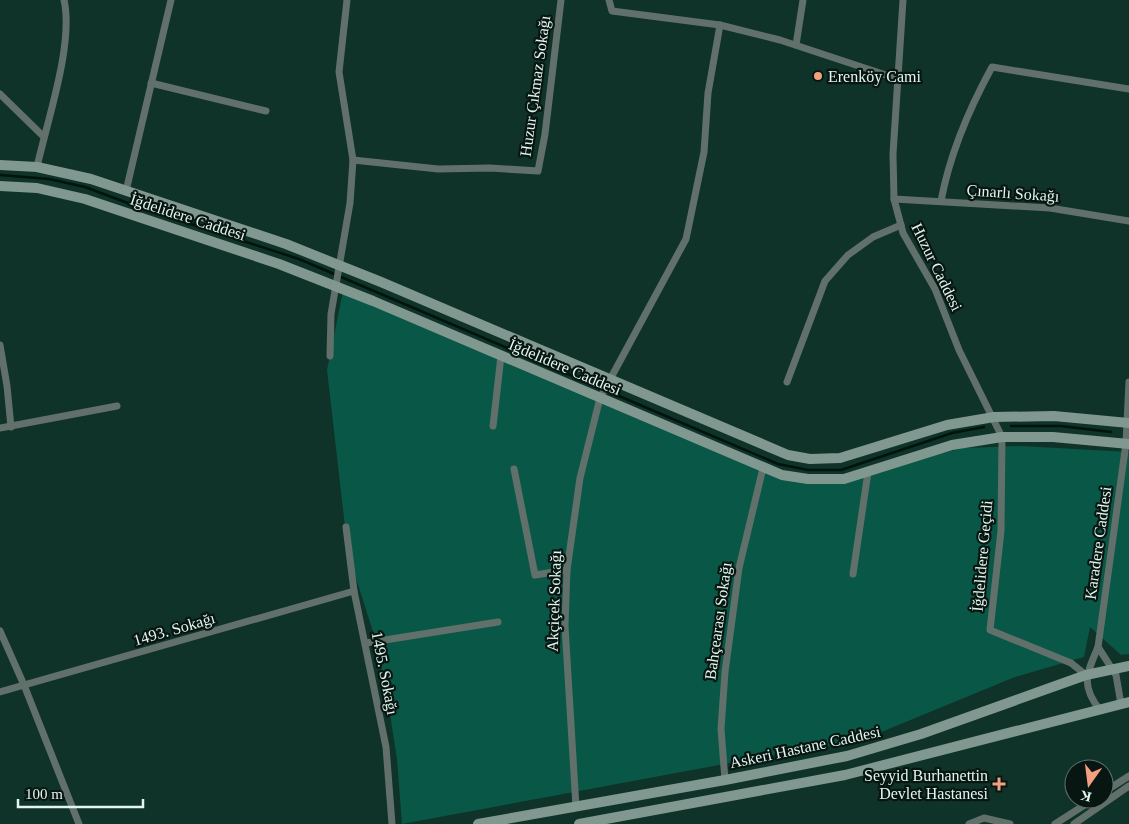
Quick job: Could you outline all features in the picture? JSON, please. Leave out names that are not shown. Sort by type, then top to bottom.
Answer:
[{"type":"street","points":[[37,167],[66,44],[66,10],[64,0]]},
{"type":"street","points":[[126,191],[171,0]]},
{"type":"street","points":[[330,356],[331,314],[350,203],[353,160],[339,72],[347,0]]},
{"type":"street","name":"Huzur Çıkmaz Sokağı","points":[[353,160],[438,170],[490,168],[538,171],[545,134],[561,0]]},
{"type":"street","points":[[609,0],[612,11],[720,25],[796,45],[898,79]]},
{"type":"street","points":[[796,45],[803,0]]},
{"type":"street","name":"Huzur Caddesi","points":[[902,0],[892,154],[894,199],[901,225],[935,290],[960,350],[1002,437]]},
{"type":"street","name":"Akçiçek Sokağı","points":[[576,807],[574,748],[566,650],[567,570],[580,478],[600,398],[686,239],[704,152],[708,93],[720,25]]},
{"type":"street","points":[[941,201],[944,183],[963,125],[992,67],[1129,89]]},
{"type":"street","points":[[151,83],[266,111]]},
{"type":"street","points":[[0,94],[43,136]]},
{"type":"street","name":"İğdelidere Caddesi","points":[[0,165],[37,167],[91,179],[339,264],[776,451],[810,459],[840,458],[947,425],[994,417],[1054,416],[1128,423]]},
{"type":"street","name":"İğdelidere Caddesi","points":[[0,186],[37,188],[85,198],[336,285],[763,468],[796,478],[844,479],[952,445],[1002,437],[1053,437],[1127,444]]},
{"type":"street","name":"Çınarlı Sokağı","points":[[894,199],[1050,208],[1129,221]]},
{"type":"street","points":[[787,382],[826,281],[848,255],[873,237],[901,225]]},
{"type":"street","points":[[0,345],[11,427]]},
{"type":"street","points":[[493,426],[501,356]]},
{"type":"street","points":[[1128,423],[1129,382]]},
{"type":"street","points":[[0,428],[117,406]]},
{"type":"street","name":"Karadere Caddesi","points":[[1086,675],[1098,647],[1127,444],[1128,423]]},
{"type":"street","name":"İğdelidere Geçidi","points":[[1002,437],[1001,531],[990,630],[1071,663],[1086,675]]},
{"type":"street","name":"Bahçearası Sokağı","points":[[725,780],[721,729],[724,672],[739,568],[763,468]]},
{"type":"street","points":[[514,469],[535,575],[567,570]]},
{"type":"street","points":[[853,574],[868,472]]},
{"type":"street","name":"1495. Sokağı","points":[[346,527],[354,590],[386,747],[392,824]]},
{"type":"street","name":"1493. Sokağı","points":[[0,692],[354,590]]},
{"type":"street","points":[[366,643],[498,622]]},
{"type":"street","points":[[0,631],[24,685],[79,824]]},
{"type":"street","points":[[1098,647],[1112,668],[1125,703]]},
{"type":"street","name":"Askeri Hastane Caddesi","points":[[478,824],[847,756],[898,742],[1086,675],[1112,668],[1129,666]]},
{"type":"street","points":[[1086,675],[1090,696],[1100,710]]},
{"type":"street","name":"Askeri Hastane Caddesi","points":[[579,824],[845,775],[1125,703]]},
{"type":"street","points":[[1114,786],[1129,776]]},
{"type":"street","points":[[1074,824],[1129,786]]},
{"type":"street","points":[[1055,824],[1078,809]]},
{"type":"street","points":[[969,824],[984,818],[1010,824]]},
{"type":"green space","points":[[343,291],[814,483],[964,448],[1021,446],[1129,452],[1129,654],[1121,655],[1090,627],[1084,657],[1015,677],[857,742],[805,749],[402,824],[397,759],[387,695],[374,635],[348,553],[327,370]]},
{"type":"waterway","points":[[0,175],[49,179],[85,187],[141,208],[299,259],[594,385]]},
{"type":"waterway","points":[[612,393],[778,464],[808,470],[841,470],[952,433],[984,427]]},
{"type":"waterway","points":[[1011,426],[1061,426],[1111,432]]},
{"type":"place","name":"Erenköy Cami","points":[[818,76]]},
{"type":"place","name":"Seyyid Burhanettin Devlet Hastanesi","points":[[999,784]]}]
